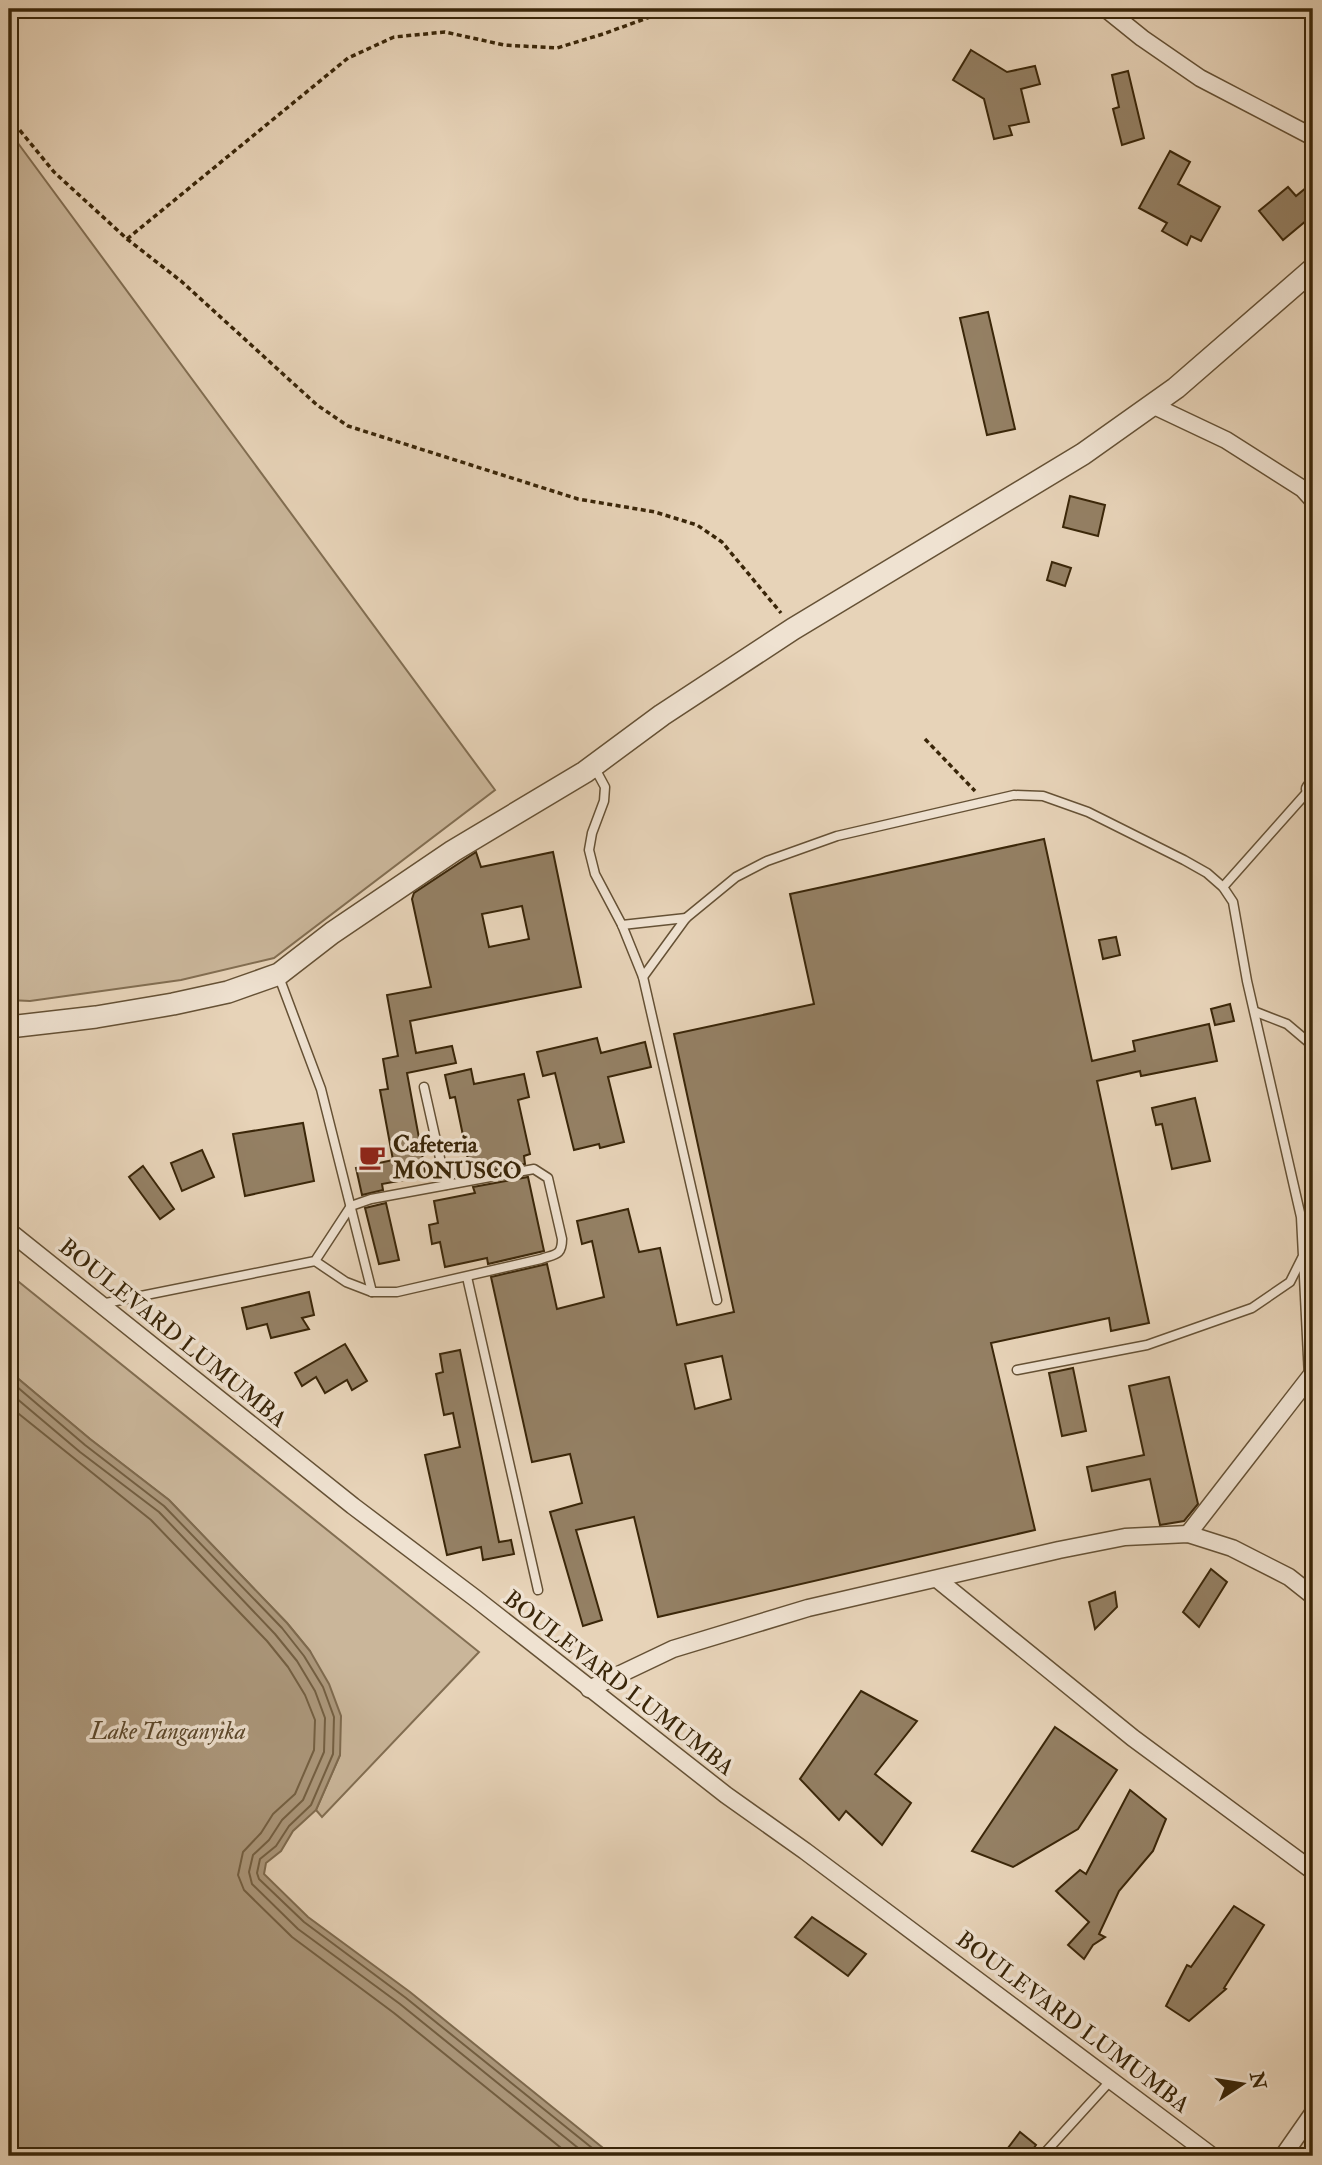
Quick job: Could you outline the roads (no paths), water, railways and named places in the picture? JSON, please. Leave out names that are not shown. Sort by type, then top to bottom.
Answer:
[{"type":"street","points":[[1107,9],[1142,38],[1200,78],[1313,137]]},
{"type":"street","points":[[9,1027],[96,1017],[173,1004],[228,992],[279,974],[332,933],[453,851],[585,772],[662,715],[793,629],[1072,462],[1176,388],[1313,270]]},
{"type":"street","points":[[1152,405],[1226,440],[1303,489],[1313,500]]},
{"type":"street","name":"BOULEVARD LUMUMBA","points":[[9,1231],[353,1506],[475,1598],[726,1796],[806,1851],[1009,2006],[1112,2079],[1213,2156]]},
{"type":"street","points":[[1188,1534],[1311,1375]]},
{"type":"street","points":[[589,1689],[649,1658],[808,1608],[1125,1537],[1188,1534],[1232,1548],[1289,1577],[1313,1596]]},
{"type":"street","points":[[936,1579],[1133,1738],[1313,1871]]},
{"type":"street","points":[[1283,2156],[1313,2113]]},
{"type":"lane","points":[[585,772],[598,774],[605,788],[604,801],[589,850],[595,874],[622,925],[643,977],[717,1300]]},
{"type":"lane","points":[[1223,887],[1312,789]]},
{"type":"lane","points":[[643,977],[686,918],[736,877],[767,861],[837,836],[1014,795],[1043,796],[1088,812],[1207,873],[1223,887],[1233,902],[1247,981],[1301,1217],[1311,1375]]},
{"type":"lane","points":[[622,925],[686,918]]},
{"type":"lane","points":[[279,974],[321,1089],[372,1292]]},
{"type":"lane","points":[[1256,1012],[1287,1024],[1313,1046]]},
{"type":"lane","points":[[425,1087],[446,1185]]},
{"type":"lane","points":[[101,1304],[315,1261],[351,1206],[372,1199],[534,1169],[548,1178],[562,1239],[562,1248],[558,1254],[397,1292],[372,1292],[346,1282],[315,1261]]},
{"type":"lane","points":[[1017,1370],[1147,1345],[1252,1308],[1290,1282],[1303,1256]]},
{"type":"lane","points":[[467,1277],[538,1590]]},
{"type":"lane","points":[[1042,2156],[1112,2079]]},
{"type":"water","name":"Lake Tanganyika","points":[[9,1371],[169,1500],[287,1623],[310,1651],[329,1684],[341,1716],[340,1755],[316,1810],[293,1831],[281,1851],[266,1863],[264,1874],[308,1917],[410,1992],[613,2156],[9,2156]]},
{"type":"place","name":"Cafeteria MONUSCO","points":[[372,1157]]}]
